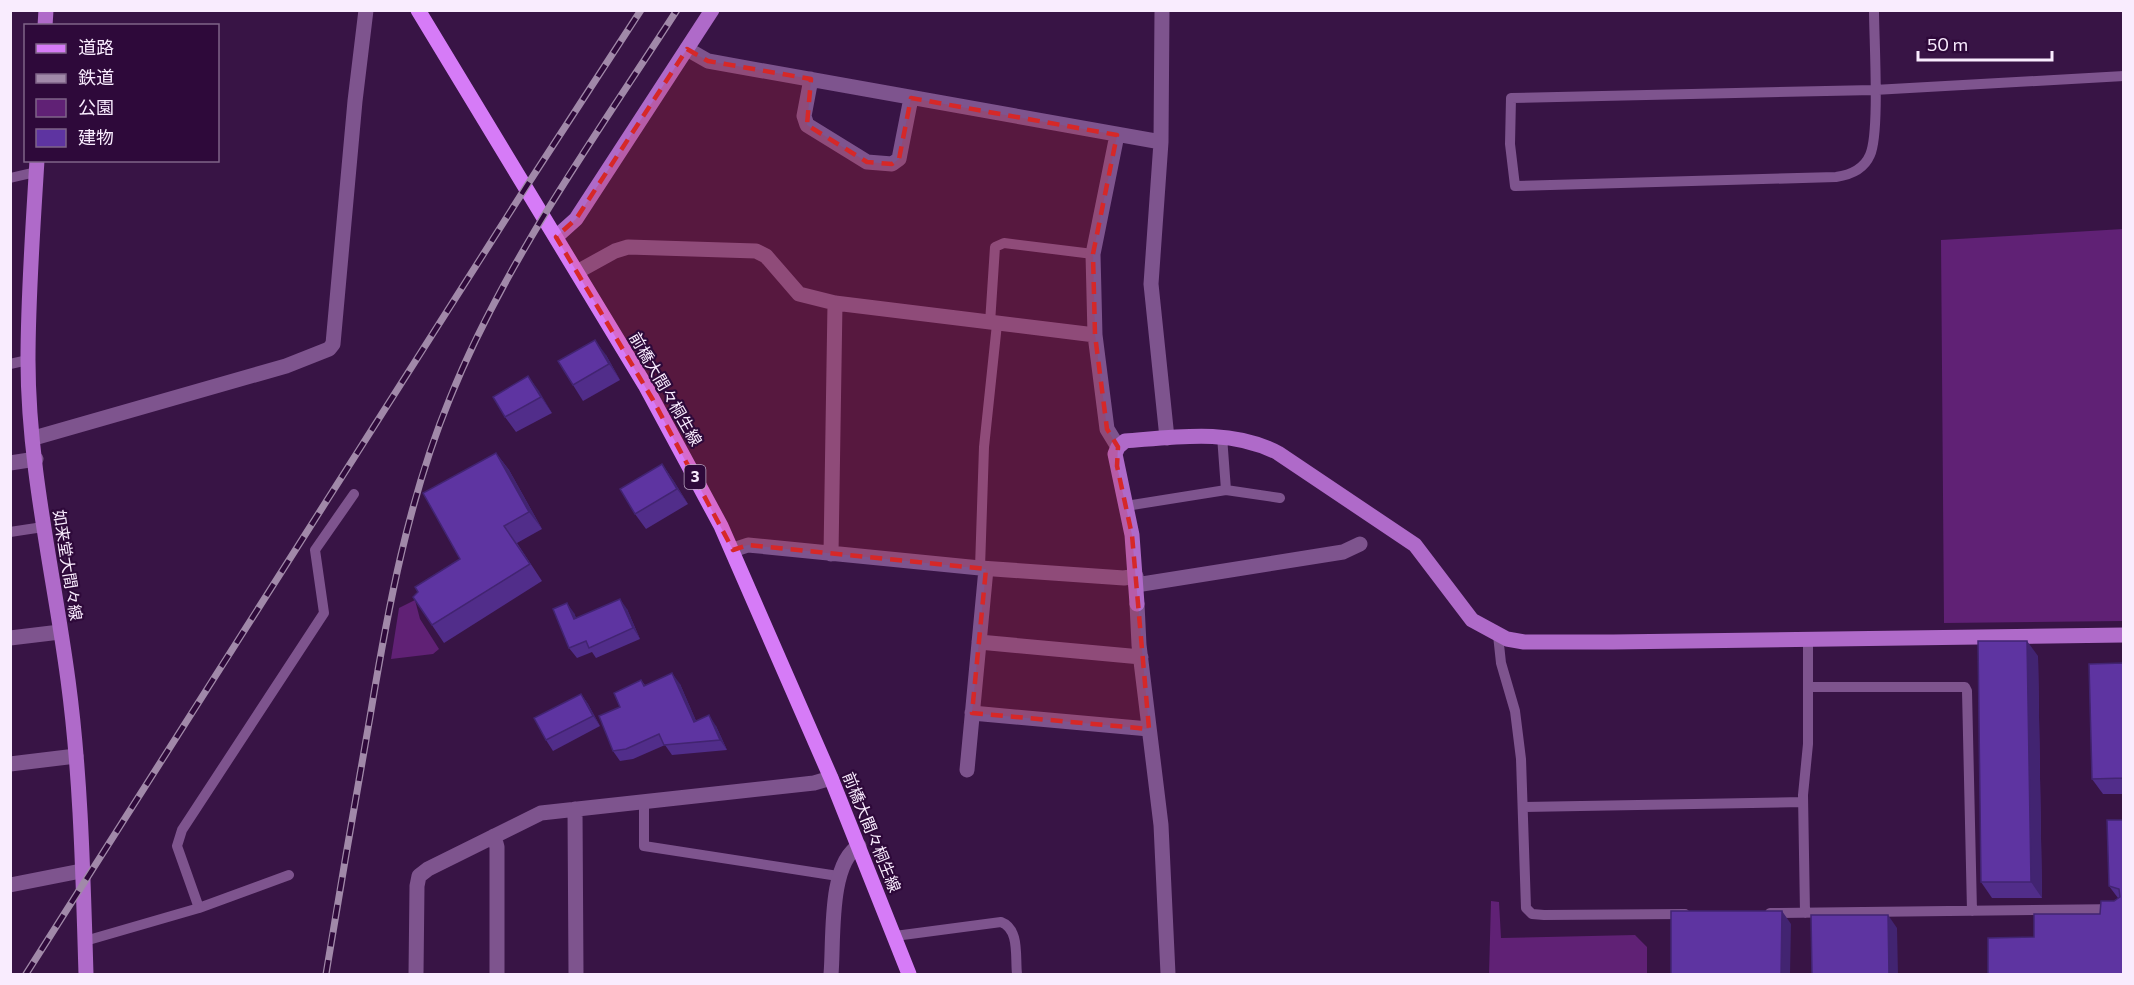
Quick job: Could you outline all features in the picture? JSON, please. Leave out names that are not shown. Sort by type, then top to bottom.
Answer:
[{"type":"main road","name":"前橋大間々桐生線","points":[[418,10],[659,411],[733,550],[831,778],[909,975]]},
{"type":"street","points":[[34,438],[286,366],[329,350],[333,344],[355,100],[366,10]]},
{"type":"street","points":[[555,237],[576,219],[712,10]]},
{"type":"street","points":[[1162,10],[1161,142],[1151,284],[1167,438]]},
{"type":"street","points":[[687,49],[708,61],[1161,142]]},
{"type":"street","points":[[811,79],[804,116],[807,125],[867,162],[892,165],[899,159],[911,98]]},
{"type":"street","points":[[1117,135],[1093,254],[1095,335],[1107,429],[1118,447],[1116,460],[1126,506],[1136,580],[1141,657],[1161,825],[1168,975]]},
{"type":"street","name":"如来堂大間々線","points":[[37,166],[28,360],[44,527],[76,756],[86,975]]},
{"type":"street","points":[[577,272],[607,255],[628,247],[756,251],[766,256],[799,294],[835,303],[1095,335]]},
{"type":"street","points":[[831,554],[835,303]]},
{"type":"street","points":[[1118,447],[1125,441],[1222,436],[1264,445],[1415,545],[1463,610],[1484,628],[1498,635],[1524,642],[2124,635]]},
{"type":"street","points":[[10,463],[36,459]]},
{"type":"street","points":[[733,550],[748,545],[1136,580],[1343,552],[1360,544]]},
{"type":"street","points":[[967,770],[979,642],[983,568]]},
{"type":"street","points":[[10,638],[60,632]]},
{"type":"street","points":[[979,642],[1141,657]]},
{"type":"street","points":[[972,713],[1149,729]]},
{"type":"street","points":[[10,764],[76,756]]},
{"type":"street","points":[[416,975],[419,876],[541,813],[814,783],[831,778]]},
{"type":"street","points":[[575,809],[576,975]]},
{"type":"street","points":[[494,836],[497,975]]},
{"type":"street","points":[[831,975],[838,876],[848,852],[859,846]]},
{"type":"street","points":[[10,885],[81,871]]},
{"type":"lane","points":[[1874,10],[1874,90],[1874,138],[1870,156],[1851,174],[1836,177],[1515,186],[1510,144],[1511,98],[1874,90],[2124,76]]},
{"type":"lane","points":[[10,178],[37,166]]},
{"type":"lane","points":[[983,568],[984,447],[993,324],[995,248],[1004,243],[1093,254]]},
{"type":"lane","points":[[10,364],[28,360]]},
{"type":"lane","points":[[1222,436],[1226,490]]},
{"type":"lane","points":[[1126,506],[1226,490],[1280,498]]},
{"type":"lane","points":[[200,908],[177,846],[182,830],[324,613],[315,550],[354,494]]},
{"type":"lane","points":[[10,532],[44,527]]},
{"type":"lane","points":[[1498,635],[1501,663],[1515,711],[1524,807],[1526,908],[1532,914],[1700,914]]},
{"type":"lane","points":[[1804,913],[1803,802],[1808,744],[1808,639]]},
{"type":"lane","points":[[1808,687],[1965,687],[1967,691],[1972,911]]},
{"type":"lane","points":[[1524,807],[1803,802]]},
{"type":"lane","points":[[644,803],[644,846],[838,876]]},
{"type":"lane","points":[[85,941],[200,908],[289,875]]},
{"type":"lane","points":[[1758,913],[2124,909]]},
{"type":"lane","points":[[895,936],[1001,922],[1009,925],[1014,932],[1017,975]]},
{"type":"highlighted area","points":[[687,49],[708,61],[811,79],[807,125],[867,162],[892,164],[899,159],[911,98],[1117,135],[1093,254],[1095,335],[1107,429],[1118,447],[1117,466],[1132,535],[1149,729],[972,713],[986,569],[748,545],[733,550],[653,400],[556,237],[576,219]]},
{"type":"green space","points":[[2123,229],[2123,621],[1944,623],[1941,240]]},
{"type":"green space","points":[[415,600],[420,619],[439,649],[433,654],[391,659],[399,608]]},
{"type":"green space","points":[[1491,901],[1499,902],[1501,938],[1635,935],[1647,947],[1647,974],[1489,974]]},
{"type":"building","points":[[595,340],[609,364],[573,385],[558,361]]},
{"type":"building","points":[[528,376],[541,397],[505,417],[493,397]]},
{"type":"building","points":[[496,453],[529,512],[504,526],[530,564],[432,625],[413,597],[418,592],[415,587],[460,559],[423,493]]},
{"type":"building","points":[[662,464],[677,489],[635,514],[620,489]]},
{"type":"building","points":[[620,599],[633,628],[589,648],[586,641],[569,648],[553,609],[567,603],[574,619]]},
{"type":"building","points":[[1978,641],[2027,641],[2031,882],[1981,882]]},
{"type":"building","points":[[2124,663],[2124,778],[2092,779],[2089,664]]},
{"type":"building","points":[[672,673],[694,722],[709,715],[720,740],[664,745],[659,734],[626,749],[613,751],[599,716],[620,707],[614,693],[641,680],[644,686]]},
{"type":"building","points":[[581,694],[593,716],[546,740],[534,718]]},
{"type":"building","points":[[2107,820],[2124,820],[2124,975],[1988,975],[1988,938],[2034,937],[2034,914],[2100,914],[2101,901],[2114,901],[2120,897],[2119,889],[2109,886]]},
{"type":"building","points":[[1671,911],[1782,911],[1781,975],[1671,975]]},
{"type":"building","points":[[1811,915],[1888,915],[1889,975],[1812,975]]},
{"type":"railway","points":[[26,974],[641,10]]},
{"type":"railway","points":[[326,974],[392,595],[411,515],[435,437],[473,347],[525,247],[584,151],[677,10]]}]
